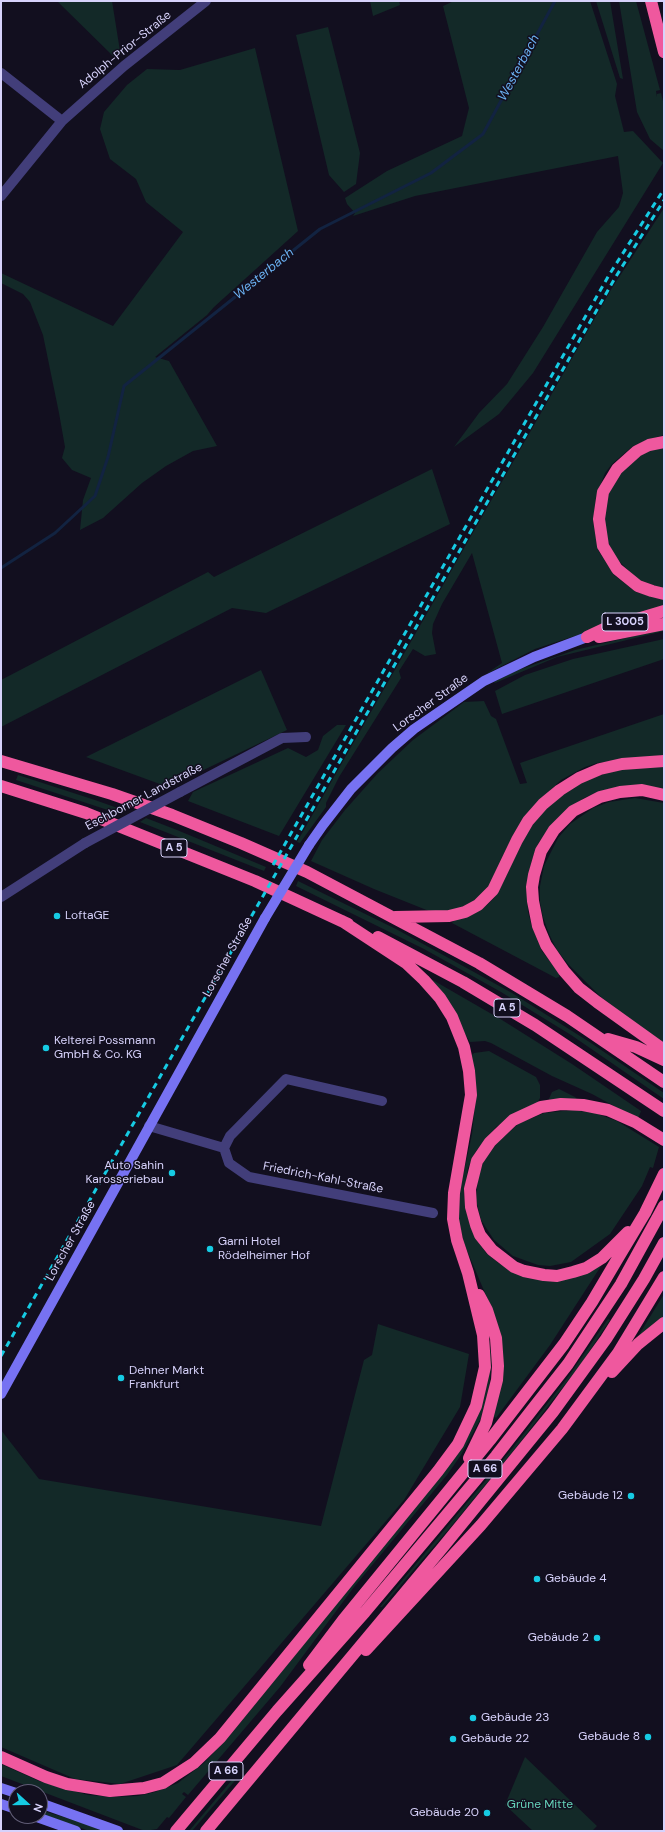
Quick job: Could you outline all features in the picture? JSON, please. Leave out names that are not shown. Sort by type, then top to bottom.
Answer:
[{"type":"highway","points":[[651,1],[664,52]]},
{"type":"highway","points":[[664,442],[649,445],[637,451],[617,469],[603,492],[599,519],[603,546],[617,569],[638,586],[664,594]]},
{"type":"highway","name":"L 3005","points":[[587,637],[604,629],[664,611]]},
{"type":"highway","name":"L 3005","points":[[587,637],[605,636],[664,624]]},
{"type":"highway","name":"A 5","points":[[1,761],[112,794],[172,815],[307,872],[479,963],[567,1016],[664,1082]]},
{"type":"highway","points":[[392,917],[444,917],[473,908],[483,901],[493,890],[517,840],[528,821],[543,804],[560,790],[579,778],[605,768],[622,764],[664,761]]},
{"type":"highway","name":"A 5","points":[[1,786],[86,813],[255,881],[396,945],[490,998],[562,1042],[664,1111]]},
{"type":"highway","points":[[664,795],[642,790],[615,792],[600,797],[573,811],[554,830],[541,850],[532,887],[538,926],[546,945],[564,971],[579,988],[664,1050]]},
{"type":"highway","points":[[1,1758],[67,1784],[90,1789],[126,1791],[163,1783],[194,1763],[220,1738],[438,1471],[465,1430],[476,1406],[485,1367],[483,1335],[468,1273],[457,1240],[453,1219],[454,1193],[471,1095],[469,1071],[459,1032],[440,998],[420,976],[389,951],[342,921]]},
{"type":"highway","points":[[595,1035],[636,1047],[664,1060]]},
{"type":"highway","points":[[644,1213],[602,1258],[586,1268],[557,1276],[535,1274],[524,1271],[506,1262],[492,1250],[480,1235],[471,1207],[470,1189],[477,1161],[497,1134],[513,1120],[541,1107],[561,1104],[595,1107],[622,1115],[664,1140]]},
{"type":"highway","points":[[277,1711],[343,1620],[494,1434],[564,1344],[592,1302],[644,1213],[664,1174]]},
{"type":"highway","name":"A 66","points":[[176,1831],[277,1711],[365,1612],[492,1462],[536,1406],[568,1364],[621,1284],[664,1206]]},
{"type":"highway","name":"A 66","points":[[206,1831],[332,1681],[553,1412],[606,1338],[644,1279],[664,1243]]},
{"type":"highway","points":[[453,1484],[471,1454],[486,1423],[495,1393],[498,1373],[498,1352],[492,1324],[468,1273]]},
{"type":"highway","points":[[332,1681],[371,1645],[481,1526],[534,1464],[580,1406],[618,1353],[664,1277]]},
{"type":"highway","points":[[580,1406],[638,1344],[664,1323]]},
{"type":"main road","name":"Lorscher Straße","points":[[1,1394],[265,918],[309,845],[323,825],[351,789],[414,728],[484,681],[534,657],[587,637]]},
{"type":"main road","points":[[48,1806],[118,1831]]},
{"type":"main road","points":[[48,1821],[76,1831]]},
{"type":"street","name":"Adolph-Prior-Straße","points":[[1,196],[62,121],[118,71],[206,1]]},
{"type":"street","points":[[1,73],[62,121]]},
{"type":"street","name":"Eschborner Landstraße","points":[[1,897],[85,842],[282,738],[306,737]]},
{"type":"street","points":[[149,1126],[224,1148],[230,1136],[286,1079],[382,1101]]},
{"type":"street","name":"Friedrich-Kahl-Straße","points":[[224,1148],[229,1163],[249,1177],[433,1213]]},
{"type":"green space","points":[[57,1],[112,1],[120,51],[114,57]]},
{"type":"green space","points":[[370,1],[399,1],[400,5],[373,16]]},
{"type":"green space","points":[[454,1],[590,1],[617,84],[615,96],[624,132],[633,131],[663,163],[533,373],[499,414],[454,447],[479,413],[507,384],[543,327],[597,232],[619,207],[623,193],[618,156],[415,196],[353,216],[355,213],[347,204],[345,198],[387,171],[462,136],[469,108],[443,6]]},
{"type":"green space","points":[[596,1],[610,1],[623,79],[620,78]]},
{"type":"green space","points":[[619,1],[636,1],[660,90],[656,91],[657,97],[657,94],[661,93],[664,105],[664,151],[650,139],[637,112]]},
{"type":"green space","points":[[328,27],[360,153],[356,184],[344,192],[329,175],[296,35]]},
{"type":"green space","points":[[255,48],[298,231],[207,315],[155,357],[169,361],[217,446],[193,451],[166,466],[142,483],[103,518],[80,530],[83,500],[91,478],[72,470],[62,458],[65,447],[43,335],[30,302],[23,294],[1,283],[1,273],[113,326],[183,232],[146,202],[136,179],[110,159],[100,129],[104,112],[127,85],[147,69],[180,70]]},
{"type":"green space","points":[[664,208],[664,435],[633,446],[612,464],[605,473],[596,497],[593,522],[598,550],[614,575],[636,592],[664,600],[664,607],[535,649],[486,674],[502,663],[472,553],[442,604],[433,624],[432,633],[436,654],[425,656],[413,649],[399,671],[401,678],[339,777],[326,803],[326,807],[300,843],[297,842],[612,288]]},
{"type":"green space","points":[[664,446],[664,589],[637,579],[617,559],[605,534],[604,519],[607,494],[620,471],[646,451]]},
{"type":"green space","points":[[432,469],[450,524],[266,613],[232,608],[1,727],[1,680],[208,572],[214,577]]},
{"type":"green space","points":[[664,629],[664,631],[557,657],[495,683],[494,682],[518,670],[575,650]]},
{"type":"green space","points":[[664,639],[664,659],[502,714],[495,691],[525,675],[573,659]]},
{"type":"green space","points":[[261,670],[287,730],[168,787],[86,757]]},
{"type":"green space","points":[[484,701],[491,716],[496,719],[520,784],[527,783],[520,763],[664,714],[664,755],[597,763],[585,767],[561,780],[536,804],[498,873],[483,896],[464,907],[441,913],[429,911],[374,889],[311,861],[322,840],[345,810],[378,773],[413,740],[464,702]]},
{"type":"green space","points":[[337,725],[346,725],[279,836],[188,801],[193,792],[288,748],[306,757],[318,750],[323,736]]},
{"type":"green space","points":[[664,765],[664,789],[619,787],[597,792],[584,798],[558,818],[538,844],[528,876],[528,912],[532,927],[542,951],[559,973],[559,977],[556,978],[452,923],[454,920],[478,911],[494,898],[526,834],[543,811],[572,786],[612,771]]},
{"type":"green space","points":[[18,775],[126,811],[120,814],[16,780]]},
{"type":"green space","points":[[635,798],[664,803],[664,1045],[601,997],[568,964],[557,950],[549,934],[540,902],[540,886],[544,866],[558,838],[570,824],[593,808],[609,802]]},
{"type":"green space","points":[[146,818],[266,867],[264,871],[140,822]]},
{"type":"green space","points":[[298,881],[396,929],[512,993],[591,1043],[664,1093],[664,1099],[571,1035],[501,992],[424,949],[296,886]]},
{"type":"green space","points":[[431,979],[502,1020],[572,1064],[641,1111],[638,1119],[592,1094],[552,1076],[491,1043],[485,1041],[470,1042]]},
{"type":"green space","points":[[489,1051],[536,1077],[540,1085],[540,1098],[537,1103],[523,1109],[496,1127],[476,1151],[468,1168],[464,1194],[475,1237],[486,1253],[500,1264],[529,1276],[605,1260],[550,1345],[496,1418],[493,1416],[502,1379],[488,1300],[465,1246],[459,1223],[460,1190],[472,1134],[476,1096],[472,1055],[474,1053]]},
{"type":"green space","points":[[559,1089],[578,1100],[548,1101],[552,1092]]},
{"type":"green space","points":[[572,1110],[595,1113],[617,1121],[659,1147],[653,1168],[650,1167],[642,1186],[610,1234],[571,1262],[550,1266],[538,1265],[513,1256],[494,1240],[481,1220],[476,1200],[478,1178],[484,1160],[498,1142],[518,1124],[544,1113]]},
{"type":"green space","points":[[664,1294],[664,1317],[637,1338]]},
{"type":"green space","points":[[608,1319],[610,1320],[581,1364],[514,1450],[454,1523],[382,1607],[380,1607],[511,1450],[568,1377]]},
{"type":"green space","points":[[378,1324],[469,1354],[460,1407],[404,1500],[177,1765],[120,1784],[75,1779],[1,1747],[1,1430],[39,1479],[321,1526],[364,1360],[372,1355]]},
{"type":"green space","points":[[488,1335],[492,1360],[489,1390],[481,1418],[461,1455],[447,1475],[354,1587],[280,1687],[188,1795],[184,1792],[182,1794],[186,1797],[169,1818],[167,1817],[157,1829],[145,1831],[48,1794],[48,1784],[22,1784],[1,1776],[1,1764],[39,1781],[88,1795],[114,1797],[138,1796],[155,1792],[178,1783],[204,1763],[231,1734],[465,1439]]},
{"type":"green space","name":"Grüne Mitte","points":[[525,1757],[597,1826],[592,1831],[533,1831],[505,1805]]},
{"type":"green space","points":[[242,1768],[245,1769],[192,1831],[189,1831]]},
{"type":"green space","points":[[48,1812],[103,1831],[89,1831],[48,1816]]},
{"type":"waterway","name":"Westerbach","points":[[1,568],[55,533],[95,496],[108,457],[124,386],[320,229],[431,173],[483,134],[555,1]]},
{"type":"railway","points":[[273,865],[609,275],[664,189]]},
{"type":"railway","points":[[1,1356],[615,278],[664,200]]},
{"type":"place","name":"LoftaGE","points":[[57,916]]},
{"type":"place","name":"Kelterei Possmann GmbH & Co. KG","points":[[46,1048]]},
{"type":"place","name":"Auto Sahin Karosseriebau","points":[[172,1173]]},
{"type":"place","name":"Garni Hotel Rödelheimer Hof","points":[[210,1249]]},
{"type":"place","name":"Dehner Markt Frankfurt","points":[[121,1378]]},
{"type":"place","name":"Gebäude 12","points":[[631,1496]]},
{"type":"place","name":"Gebäude 4","points":[[537,1579]]},
{"type":"place","name":"Gebäude 2","points":[[597,1638]]},
{"type":"place","name":"Gebäude 23","points":[[473,1718]]},
{"type":"place","name":"Gebäude 8","points":[[648,1737]]},
{"type":"place","name":"Gebäude 22","points":[[453,1739]]},
{"type":"place","name":"Gebäude 20","points":[[487,1813]]}]
